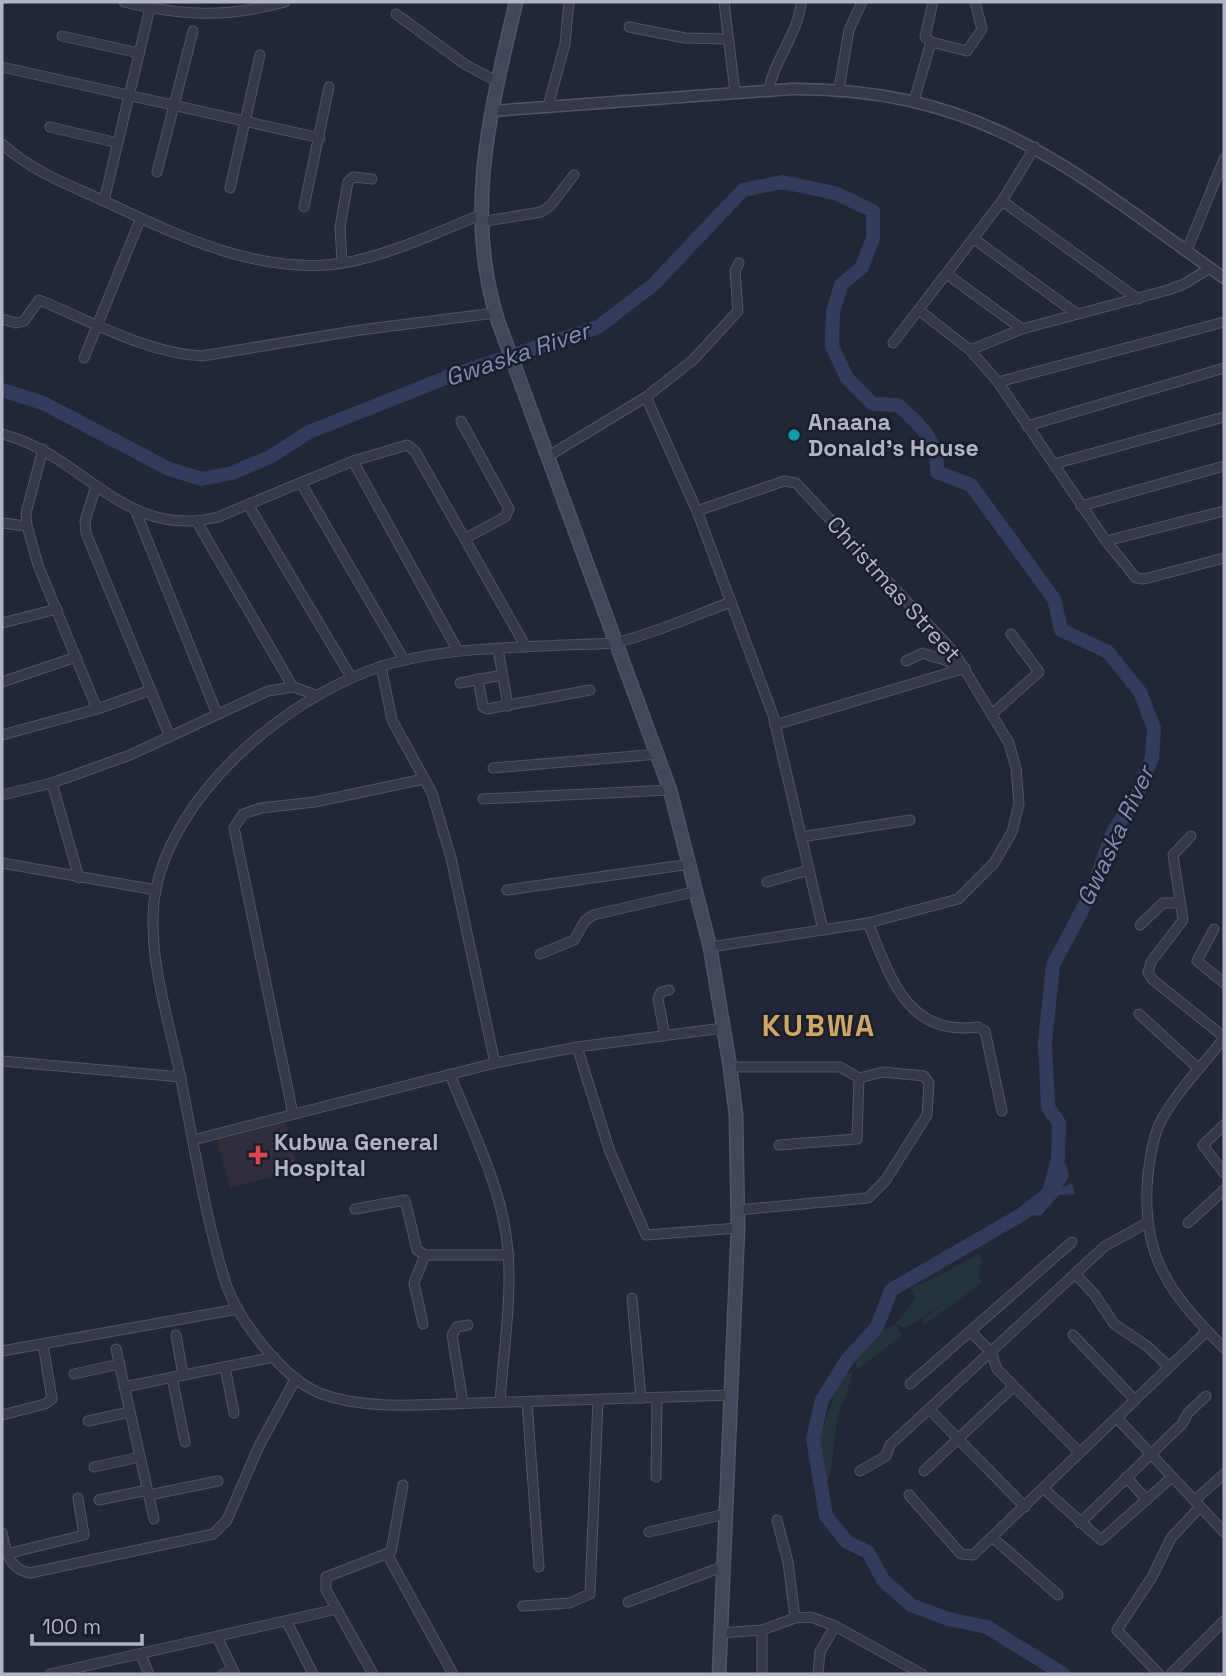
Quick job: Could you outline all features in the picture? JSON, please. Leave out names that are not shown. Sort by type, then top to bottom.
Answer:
[{"type":"main road","points":[[516,2],[492,111],[481,187],[480,218],[484,263],[495,313],[670,790],[691,864],[709,947],[736,1115],[738,1210],[719,1674]]},
{"type":"street","points":[[124,2],[170,13],[210,15],[285,2]]},
{"type":"street","points":[[548,106],[565,44],[569,2]]},
{"type":"street","points":[[723,2],[735,92]]},
{"type":"street","points":[[769,90],[772,71],[794,26],[801,2]]},
{"type":"street","points":[[839,89],[849,30],[862,2]]},
{"type":"street","points":[[933,2],[923,35],[931,42],[969,50],[982,29],[975,2]]},
{"type":"street","points":[[104,201],[150,8]]},
{"type":"street","points":[[396,14],[467,65],[498,82]]},
{"type":"street","points":[[629,27],[685,38],[726,39]]},
{"type":"street","points":[[157,172],[193,31]]},
{"type":"street","points":[[62,36],[139,53]]},
{"type":"street","points":[[914,101],[931,42]]},
{"type":"street","points":[[230,188],[260,55]]},
{"type":"street","points":[[2,66],[320,138]]},
{"type":"street","points":[[304,207],[329,87]]},
{"type":"street","points":[[492,111],[769,90],[839,89],[914,101],[986,124],[1035,146],[1089,180],[1224,278]]},
{"type":"street","points":[[50,127],[118,143]]},
{"type":"street","points":[[2,144],[41,175],[104,201],[140,220],[252,258],[302,265],[342,262],[385,252],[480,218],[541,212],[550,206],[574,175]]},
{"type":"street","points":[[893,343],[1003,201],[1035,146]]},
{"type":"street","points":[[1187,250],[1224,159]]},
{"type":"street","points":[[342,262],[340,227],[348,182],[353,177],[372,179]]},
{"type":"street","points":[[1003,201],[1138,299]]},
{"type":"street","points":[[84,358],[140,220]]},
{"type":"street","points":[[974,239],[1077,314]]},
{"type":"street","points":[[547,457],[646,397],[693,360],[738,311],[735,271],[739,263]]},
{"type":"street","points":[[970,350],[1022,329],[1138,299],[1184,284],[1210,268]]},
{"type":"street","points":[[948,275],[1022,329]]},
{"type":"street","points":[[2,318],[16,323],[24,321],[39,300],[167,351],[202,356],[360,330],[495,313]]},
{"type":"street","points":[[920,311],[970,350],[998,382],[1131,575],[1140,580],[1224,558]]},
{"type":"street","points":[[998,382],[1224,322]]},
{"type":"street","points":[[1027,426],[1224,368]]},
{"type":"street","points":[[646,397],[698,511],[775,725],[823,930]]},
{"type":"street","points":[[1054,464],[1224,417]]},
{"type":"street","points":[[461,421],[509,509],[505,516],[466,538]]},
{"type":"street","points":[[2,434],[43,449],[136,512],[167,522],[197,522],[249,506],[353,461],[397,446],[411,447],[466,538],[526,647]]},
{"type":"street","points":[[43,449],[26,513],[27,526],[97,709]]},
{"type":"street","points":[[353,461],[458,651]]},
{"type":"street","points":[[1081,506],[1224,466]]},
{"type":"street","name":"Christmas Street","points":[[698,511],[784,481],[796,482],[942,637],[993,712],[1014,754],[1020,789],[1016,819],[1005,845],[987,872],[958,899],[868,923],[709,947]]},
{"type":"street","points":[[301,483],[404,660]]},
{"type":"street","points":[[96,486],[85,521],[86,533],[170,737]]},
{"type":"street","points":[[249,506],[351,677]]},
{"type":"street","points":[[1106,541],[1224,511]]},
{"type":"street","points":[[136,512],[217,715]]},
{"type":"street","points":[[197,522],[293,687]]},
{"type":"street","points":[[2,523],[27,526]]},
{"type":"street","points":[[732,602],[617,642],[458,651],[404,660],[351,677],[316,695],[272,728],[215,780],[173,838],[156,890],[153,929],[180,1077],[223,1274],[237,1309],[274,1357],[296,1378],[316,1391],[339,1398],[379,1403],[527,1402],[732,1395]]},
{"type":"street","points":[[2,623],[57,609]]},
{"type":"street","points":[[993,712],[1039,672],[1010,634]]},
{"type":"street","points":[[498,649],[508,706]]},
{"type":"street","points":[[906,662],[923,653],[930,657],[944,657],[962,669]]},
{"type":"street","points":[[2,682],[76,657]]},
{"type":"street","points":[[382,666],[392,720],[432,793],[451,858],[495,1063]]},
{"type":"street","points":[[775,725],[962,669]]},
{"type":"street","points":[[460,683],[502,675]]},
{"type":"street","points":[[478,679],[482,706],[487,709],[590,690]]},
{"type":"street","points":[[2,796],[52,783],[130,755],[268,691],[293,687],[316,695]]},
{"type":"street","points":[[2,735],[97,709],[150,690]]},
{"type":"street","points":[[493,768],[659,754]]},
{"type":"street","points":[[293,1114],[234,828],[237,820],[243,814],[261,808],[315,802],[424,779]]},
{"type":"street","points":[[52,783],[79,878]]},
{"type":"street","points":[[483,799],[670,790]]},
{"type":"street","points":[[801,837],[910,820]]},
{"type":"street","points":[[1191,836],[1174,855],[1183,920],[1151,962],[1148,972],[1152,979],[1224,1037],[1162,1118],[1154,1140],[1147,1186],[1147,1223],[1162,1275],[1172,1292],[1224,1348]]},
{"type":"street","points":[[2,863],[156,890]]},
{"type":"street","points":[[506,890],[691,864]]},
{"type":"street","points":[[767,882],[809,870]]},
{"type":"street","points":[[540,954],[574,940],[585,921],[593,915],[697,891]]},
{"type":"street","points":[[1140,925],[1163,903],[1180,903]]},
{"type":"street","points":[[868,923],[895,989],[908,1004],[937,1022],[965,1029],[978,1027],[985,1031],[1002,1111]]},
{"type":"street","points":[[1214,929],[1197,961],[1224,984]]},
{"type":"street","points":[[664,1035],[658,999],[661,992],[669,990]]},
{"type":"street","points":[[1139,1014],[1199,1069]]},
{"type":"street","points":[[193,1140],[495,1063],[577,1046],[723,1028]]},
{"type":"street","points":[[577,1046],[610,1152],[646,1235],[737,1228]]},
{"type":"street","points":[[2,1061],[180,1077]]},
{"type":"street","points":[[730,1067],[840,1067],[859,1078],[883,1072],[924,1076],[929,1083],[927,1115],[885,1181],[862,1201],[738,1210]]},
{"type":"street","points":[[450,1074],[498,1197],[509,1255],[500,1402]]},
{"type":"street","points":[[779,1145],[857,1139],[859,1078]]},
{"type":"street","points":[[1224,1125],[1203,1145],[1224,1172]]},
{"type":"street","points":[[1188,1223],[1224,1190]]},
{"type":"street","points":[[355,1209],[405,1200],[417,1250],[425,1255],[509,1255]]},
{"type":"street","points":[[860,1471],[886,1456],[890,1445],[1110,1242],[1147,1223]]},
{"type":"street","points":[[910,1384],[1072,1242]]},
{"type":"street","points":[[423,1324],[414,1283],[425,1255]]},
{"type":"street","points":[[1076,1275],[1095,1294],[1114,1324],[1147,1346],[1169,1367]]},
{"type":"street","points":[[632,1298],[641,1398]]},
{"type":"street","points":[[2,1351],[237,1309]]},
{"type":"street","points":[[463,1403],[452,1335],[457,1327],[468,1325]]},
{"type":"street","points":[[970,1331],[991,1352],[997,1369],[1013,1387],[1079,1452]]},
{"type":"street","points":[[909,1495],[961,1553],[973,1555],[1208,1331]]},
{"type":"street","points":[[176,1335],[183,1375]]},
{"type":"street","points":[[1073,1335],[1135,1400]]},
{"type":"street","points":[[2,1415],[45,1404],[52,1399],[43,1343]]},
{"type":"street","points":[[116,1349],[154,1519]]},
{"type":"street","points":[[124,1387],[274,1357]]},
{"type":"street","points":[[74,1374],[120,1364]]},
{"type":"street","points":[[225,1367],[234,1413]]},
{"type":"street","points":[[172,1377],[185,1442]]},
{"type":"street","points":[[2,1534],[6,1554],[18,1568],[30,1573],[213,1534],[227,1520],[259,1446],[296,1378]]},
{"type":"street","points":[[924,1471],[1013,1387]]},
{"type":"street","points":[[1080,1523],[1182,1424],[1188,1413],[1206,1396]]},
{"type":"street","points":[[656,1477],[657,1398]]},
{"type":"street","points":[[523,1606],[569,1603],[590,1594],[598,1400]]},
{"type":"street","points":[[527,1402],[539,1567]]},
{"type":"street","points":[[929,1409],[1025,1507]]},
{"type":"street","points":[[88,1421],[130,1412]]},
{"type":"street","points":[[1116,1418],[1224,1532]]},
{"type":"street","points":[[94,1467],[140,1457]]},
{"type":"street","points":[[1159,1674],[1117,1630],[1152,1577],[1171,1538],[1197,1503],[1224,1474]]},
{"type":"street","points":[[1126,1477],[1147,1500]]},
{"type":"street","points":[[1044,1489],[1080,1523],[1102,1539],[1172,1477]]},
{"type":"street","points":[[100,1500],[218,1480]]},
{"type":"street","points":[[373,1674],[326,1590],[326,1577],[387,1554],[394,1547],[403,1485]]},
{"type":"street","points":[[6,1554],[84,1535],[78,1497]]},
{"type":"street","points":[[649,1532],[725,1514]]},
{"type":"street","points":[[777,1520],[788,1562],[795,1618]]},
{"type":"street","points":[[993,1538],[1058,1595]]},
{"type":"street","points":[[387,1554],[453,1674]]},
{"type":"street","points":[[628,1602],[722,1567]]},
{"type":"street","points":[[50,1674],[90,1670],[141,1655],[337,1609]]},
{"type":"street","points":[[720,1633],[762,1630],[795,1618],[811,1618],[835,1626],[922,1674]]},
{"type":"street","points":[[1171,1674],[1224,1621]]},
{"type":"street","points":[[287,1622],[313,1674]]},
{"type":"street","points":[[818,1674],[820,1652],[835,1626]]},
{"type":"street","points":[[761,1674],[762,1630]]},
{"type":"street","points":[[217,1637],[234,1672],[223,1674]]},
{"type":"street","points":[[141,1655],[149,1674]]},
{"type":"shaded area","name":"Kubwa General Hospital","points":[[285,1122],[298,1170],[230,1188],[217,1140]]},
{"type":"shaded area","points":[[979,1254],[982,1262],[978,1277],[983,1282],[924,1325],[922,1320],[951,1298],[903,1328],[896,1323],[915,1299],[911,1288]]},
{"type":"shaded area","points":[[895,1324],[902,1335],[858,1369],[855,1363],[867,1346]]},
{"type":"shaded area","points":[[853,1371],[839,1413],[832,1462],[824,1489],[818,1442],[841,1376]]},
{"type":"water","points":[[1059,1161],[1066,1163],[1069,1176],[1062,1188],[1072,1183],[1075,1194],[1059,1195],[1041,1215],[1031,1216],[1027,1213],[1052,1194]]},
{"type":"waterway","name":"Gwaska River","points":[[2,390],[43,403],[169,469],[202,479],[232,473],[270,457],[309,432],[453,375],[598,327],[653,285],[743,190],[782,182],[835,193],[873,211],[873,238],[862,267],[841,285],[833,312],[832,346],[847,378],[873,404],[898,405],[932,443],[937,472],[971,485],[1054,599],[1061,630],[1108,652],[1140,692],[1154,728],[1152,758],[1137,795],[1112,834],[1092,891],[1053,965],[1045,1042],[1048,1107],[1059,1123],[1058,1159],[1049,1193],[1021,1215],[891,1290],[877,1327],[847,1360],[822,1400],[813,1439],[826,1516],[847,1542],[868,1552],[883,1580],[911,1605],[948,1619],[987,1627],[1063,1674]]},
{"type":"place","name":"Anaana Donald's House","points":[[794,435]]},
{"type":"place","name":"Kubwa General Hospital","points":[[258,1155]]},
{"type":"district","name":"KUBWA","points":[[819,1025]]}]
